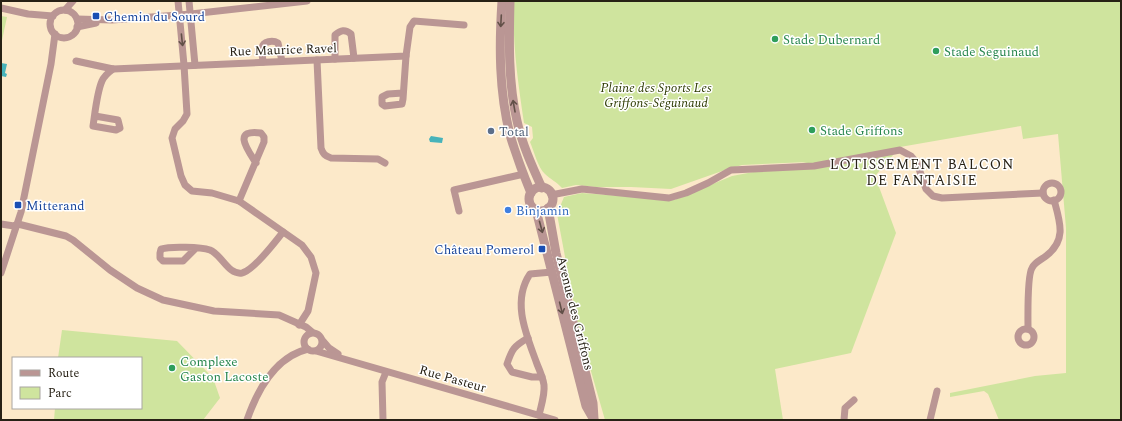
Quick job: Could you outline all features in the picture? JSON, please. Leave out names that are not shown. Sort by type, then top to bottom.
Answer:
[{"type":"street","points":[[51,64],[64,38],[73,34],[77,27],[73,1],[65,10],[58,12],[53,16],[50,25],[55,34],[64,38]]},
{"type":"street","points":[[178,1],[187,114],[183,121],[175,129],[172,138],[181,176],[185,185],[192,191],[212,193],[239,201],[302,245],[311,257],[316,273],[308,311],[299,325]]},
{"type":"street","points":[[189,1],[195,64]]},
{"type":"street","points":[[77,27],[112,20],[191,14],[307,1]]},
{"type":"street","points":[[502,1],[500,42],[503,94],[510,135],[531,193]]},
{"type":"street","points":[[510,1],[510,68],[514,105],[522,142],[542,188]]},
{"type":"street","points":[[1,8],[28,14],[53,16]]},
{"type":"street","points":[[65,10],[75,16],[112,20]]},
{"type":"street","points":[[28,14],[50,25]]},
{"type":"street","points":[[403,93],[410,27],[414,21],[464,25]]},
{"type":"street","points":[[335,59],[335,35],[340,31],[347,31],[351,34],[354,58]]},
{"type":"street","points":[[1,273],[18,224],[51,64],[55,34]]},
{"type":"street","points":[[263,62],[262,48],[264,44],[275,41],[278,43],[282,61]]},
{"type":"street","name":"Rue Maurice Ravel","points":[[76,61],[113,69],[195,64],[406,56]]},
{"type":"street","points":[[317,60],[321,148],[323,153],[331,158],[378,159],[385,163]]},
{"type":"street","points":[[95,116],[102,80],[113,69]]},
{"type":"street","points":[[551,194],[582,189],[669,198],[686,193],[731,170],[814,166],[900,150],[911,156],[917,163],[926,189],[933,196],[942,198],[1043,194]]},
{"type":"street","points":[[239,201],[256,163]]},
{"type":"street","points":[[459,211],[454,190],[524,174]]},
{"type":"street","points":[[1051,183],[1057,185],[1061,192],[1059,197],[1054,200],[1048,200],[1043,194],[1046,186],[1051,183]]},
{"type":"street","points":[[542,188],[551,194],[552,202],[548,208],[540,211],[533,208],[529,200],[531,193],[536,189],[542,188]]},
{"type":"street","points":[[1028,329],[1030,277],[1032,268],[1038,261],[1054,249],[1059,241],[1061,232],[1054,200]]},
{"type":"street","name":"Avenue des Griffons","points":[[548,208],[552,272],[586,406],[594,420]]},
{"type":"street","name":"Avenue des Griffons","points":[[536,210],[550,242],[561,278],[593,403],[594,420]]},
{"type":"street","points":[[1,224],[14,226],[18,224],[66,236],[116,274],[137,288],[162,300],[214,312],[279,315],[306,327],[312,332],[317,333],[321,336],[323,341],[322,347],[316,351],[306,344],[299,325]]},
{"type":"street","points":[[196,248],[211,250],[234,272],[242,273],[250,268],[283,232]]},
{"type":"street","points":[[539,415],[544,386],[522,317],[522,293],[526,280],[530,274],[552,272]]},
{"type":"street","points":[[247,420],[258,392],[266,380],[285,360],[300,351],[306,344],[308,334],[312,332]]},
{"type":"street","points":[[528,338],[515,346],[507,364],[512,372],[532,377],[542,377]]},
{"type":"street","name":"Rue Pasteur","points":[[323,341],[329,348],[345,359]]},
{"type":"street","name":"Rue Pasteur","points":[[316,351],[555,420]]},
{"type":"street","points":[[383,420],[382,382],[386,372]]},
{"type":"street","points":[[930,420],[937,391]]},
{"type":"street","points":[[844,420],[845,408],[854,400]]},
{"type":"green space","name":"Plaine des Sports Les Griffons-Séguinaud","points":[[514,1],[1121,1],[1121,420],[999,420],[988,394],[984,391],[950,397],[950,393],[1035,376],[1066,373],[1066,228],[1058,134],[1023,139],[1021,126],[900,147],[875,176],[896,233],[851,353],[775,369],[783,420],[605,420],[578,326],[557,214],[564,197],[582,193],[674,200],[732,176],[807,162],[742,165],[671,189],[576,185],[562,188],[540,168],[530,142],[533,138],[532,127],[524,123],[515,47]]},
{"type":"green space","points":[[1,16],[7,17],[1,45]]},
{"type":"green space","name":"Complexe Gaston Lacoste","points":[[62,330],[177,341],[213,378],[220,398],[203,420],[54,420],[55,409],[142,409],[142,357],[58,357]]},
{"type":"water","points":[[1,63],[7,64],[5,73],[7,74],[6,77],[1,76]]},
{"type":"water","points":[[431,136],[443,138],[442,143],[430,142],[429,139]]},
{"type":"place","name":"Chemin du Sourd","points":[[96,16]]},
{"type":"place","name":"Stade Dubernard","points":[[775,39]]},
{"type":"place","name":"Stade Seguinaud","points":[[936,51]]},
{"type":"place","name":"Stade Griffons","points":[[812,130]]},
{"type":"place","name":"Total","points":[[491,131]]},
{"type":"place","name":"Mitterand","points":[[18,205]]},
{"type":"place","name":"Binjamin","points":[[508,210]]},
{"type":"place","name":"Château Pomerol","points":[[542,249]]},
{"type":"place","name":"Complexe Gaston Lacoste","points":[[172,368]]},
{"type":"district","name":"LOTISSEMENT BALCON DE FANTAISIE","points":[[922,172]]}]
